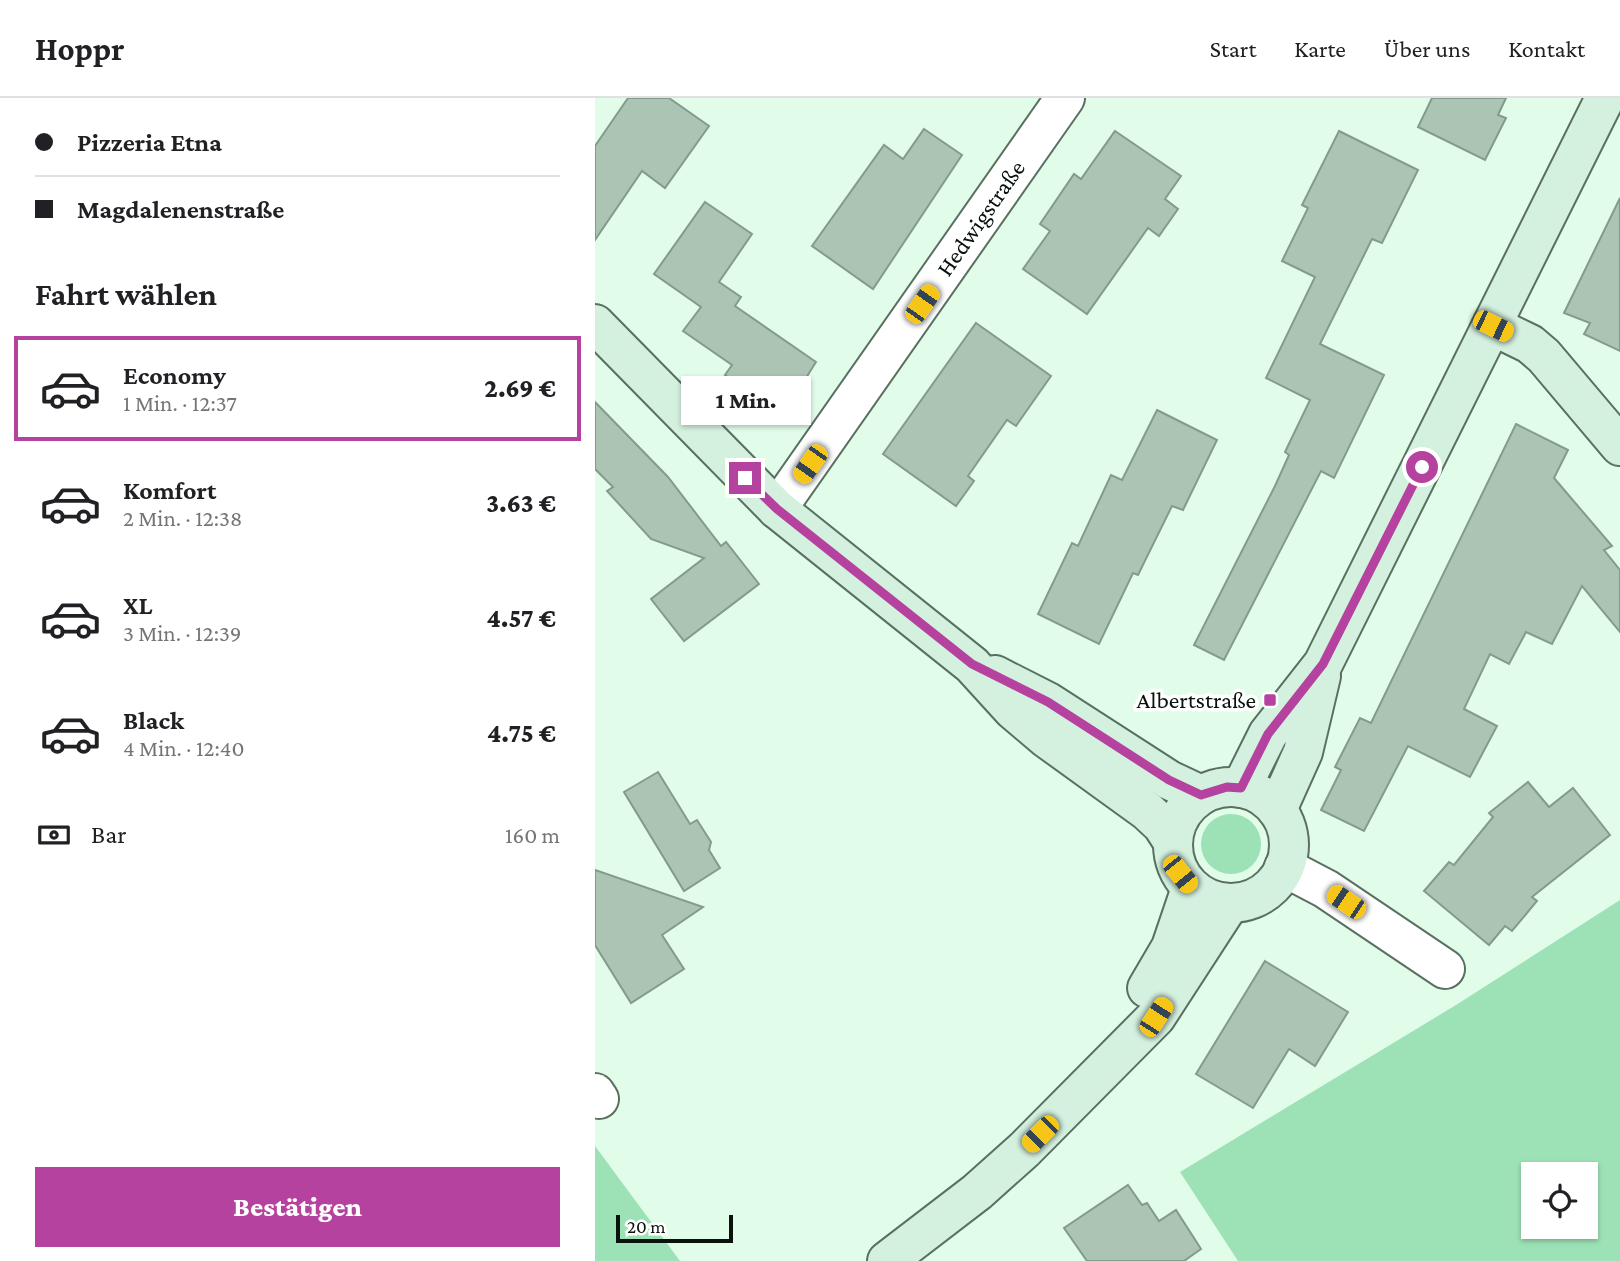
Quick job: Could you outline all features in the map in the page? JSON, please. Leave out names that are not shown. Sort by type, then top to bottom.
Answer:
[{"type":"street","name":"Hedwigstraße","points":[[777,509],[1065,98]]},
{"type":"street","points":[[1241,788],[1268,734],[1323,664],[1605,98]]},
{"type":"street","points":[[595,324],[777,509],[972,664],[1013,710],[1046,738],[1147,811],[1173,842]]},
{"type":"street","points":[[1493,326],[1530,344],[1544,356],[1620,446]]},
{"type":"street","points":[[972,664],[1048,702],[1169,780],[1201,795]]},
{"type":"street","points":[[1277,810],[1303,752],[1323,664]]},
{"type":"street","points":[[1227,787],[1241,788],[1267,800],[1277,810],[1286,828],[1288,848],[1284,867],[1262,894],[1247,901],[1216,902],[1191,888],[1180,874],[1173,842],[1177,824],[1187,808],[1201,795],[1227,787]]},
{"type":"street","points":[[1284,867],[1327,889],[1445,969]]},
{"type":"street","points":[[1088,1085],[1171,947],[1191,888]]},
{"type":"street","points":[[887,1261],[977,1192],[1156,1017],[1230,903]]},
{"type":"green space","points":[[1231,814],[1248,819],[1256,827],[1261,844],[1256,861],[1248,869],[1231,874],[1214,869],[1206,861],[1201,844],[1206,827],[1214,819]]},
{"type":"green space","points":[[1620,900],[1620,1261],[1238,1261],[1180,1172],[1456,1005]]},
{"type":"green space","points":[[595,1146],[680,1261],[595,1261]]},
{"type":"building","points":[[628,98],[669,98],[709,126],[665,188],[642,171],[595,240],[595,146]]},
{"type":"building","points":[[1432,98],[1506,98],[1498,115],[1506,118],[1485,160],[1418,127]]},
{"type":"building","points":[[924,129],[962,155],[873,289],[812,246],[884,145],[903,159]]},
{"type":"building","points":[[1115,131],[1181,176],[1165,199],[1178,209],[1159,236],[1148,228],[1087,314],[1023,269],[1050,231],[1040,224],[1074,174],[1081,179]]},
{"type":"building","points":[[1339,131],[1418,170],[1382,243],[1372,239],[1320,344],[1384,375],[1334,478],[1321,471],[1224,660],[1194,645],[1275,486],[1289,455],[1285,452],[1310,400],[1266,378],[1315,277],[1282,261],[1308,208],[1302,205]]},
{"type":"building","points":[[1620,198],[1620,351],[1584,334],[1590,323],[1564,313]]},
{"type":"building","points":[[705,202],[752,234],[719,282],[741,297],[735,306],[816,362],[799,389],[791,383],[774,408],[725,375],[732,365],[683,331],[701,307],[654,274]]},
{"type":"building","points":[[976,323],[1051,376],[1016,426],[1007,420],[968,476],[974,481],[956,506],[883,454]]},
{"type":"building","points":[[595,402],[668,477],[721,546],[726,542],[759,584],[684,641],[651,599],[704,558],[651,539],[607,491],[613,487],[595,469]]},
{"type":"building","points":[[1157,410],[1217,440],[1183,510],[1172,506],[1138,575],[1133,573],[1099,644],[1038,614],[1072,543],[1078,546],[1111,475],[1122,480]]},
{"type":"building","points":[[1516,424],[1568,450],[1554,478],[1612,546],[1604,550],[1620,570],[1620,632],[1582,586],[1552,644],[1526,632],[1509,664],[1490,654],[1464,709],[1497,726],[1470,777],[1408,746],[1364,831],[1321,810],[1341,770],[1335,767],[1360,718],[1371,723]]},
{"type":"building","points":[[658,772],[690,824],[697,820],[711,842],[709,850],[720,868],[684,891],[624,792]]},
{"type":"building","points":[[1528,782],[1549,807],[1573,788],[1610,835],[1532,897],[1537,901],[1512,931],[1505,926],[1489,945],[1424,891],[1449,862],[1454,865],[1493,817],[1489,813]]},
{"type":"building","points":[[595,870],[703,907],[662,935],[684,969],[631,1003],[595,945]]},
{"type":"building","points":[[1265,961],[1348,1012],[1315,1066],[1289,1049],[1253,1108],[1196,1074]]},
{"type":"building","points":[[1128,1185],[1142,1205],[1147,1203],[1159,1221],[1176,1210],[1201,1249],[1184,1261],[1087,1261],[1064,1228]]},
{"type":"place","name":"Albertstraße","points":[[1270,700]]},
{"type":"route","points":[[745,478],[777,509],[972,664],[1048,702],[1169,780],[1201,795],[1227,787],[1241,788],[1268,734],[1323,664],[1422,467]]}]
